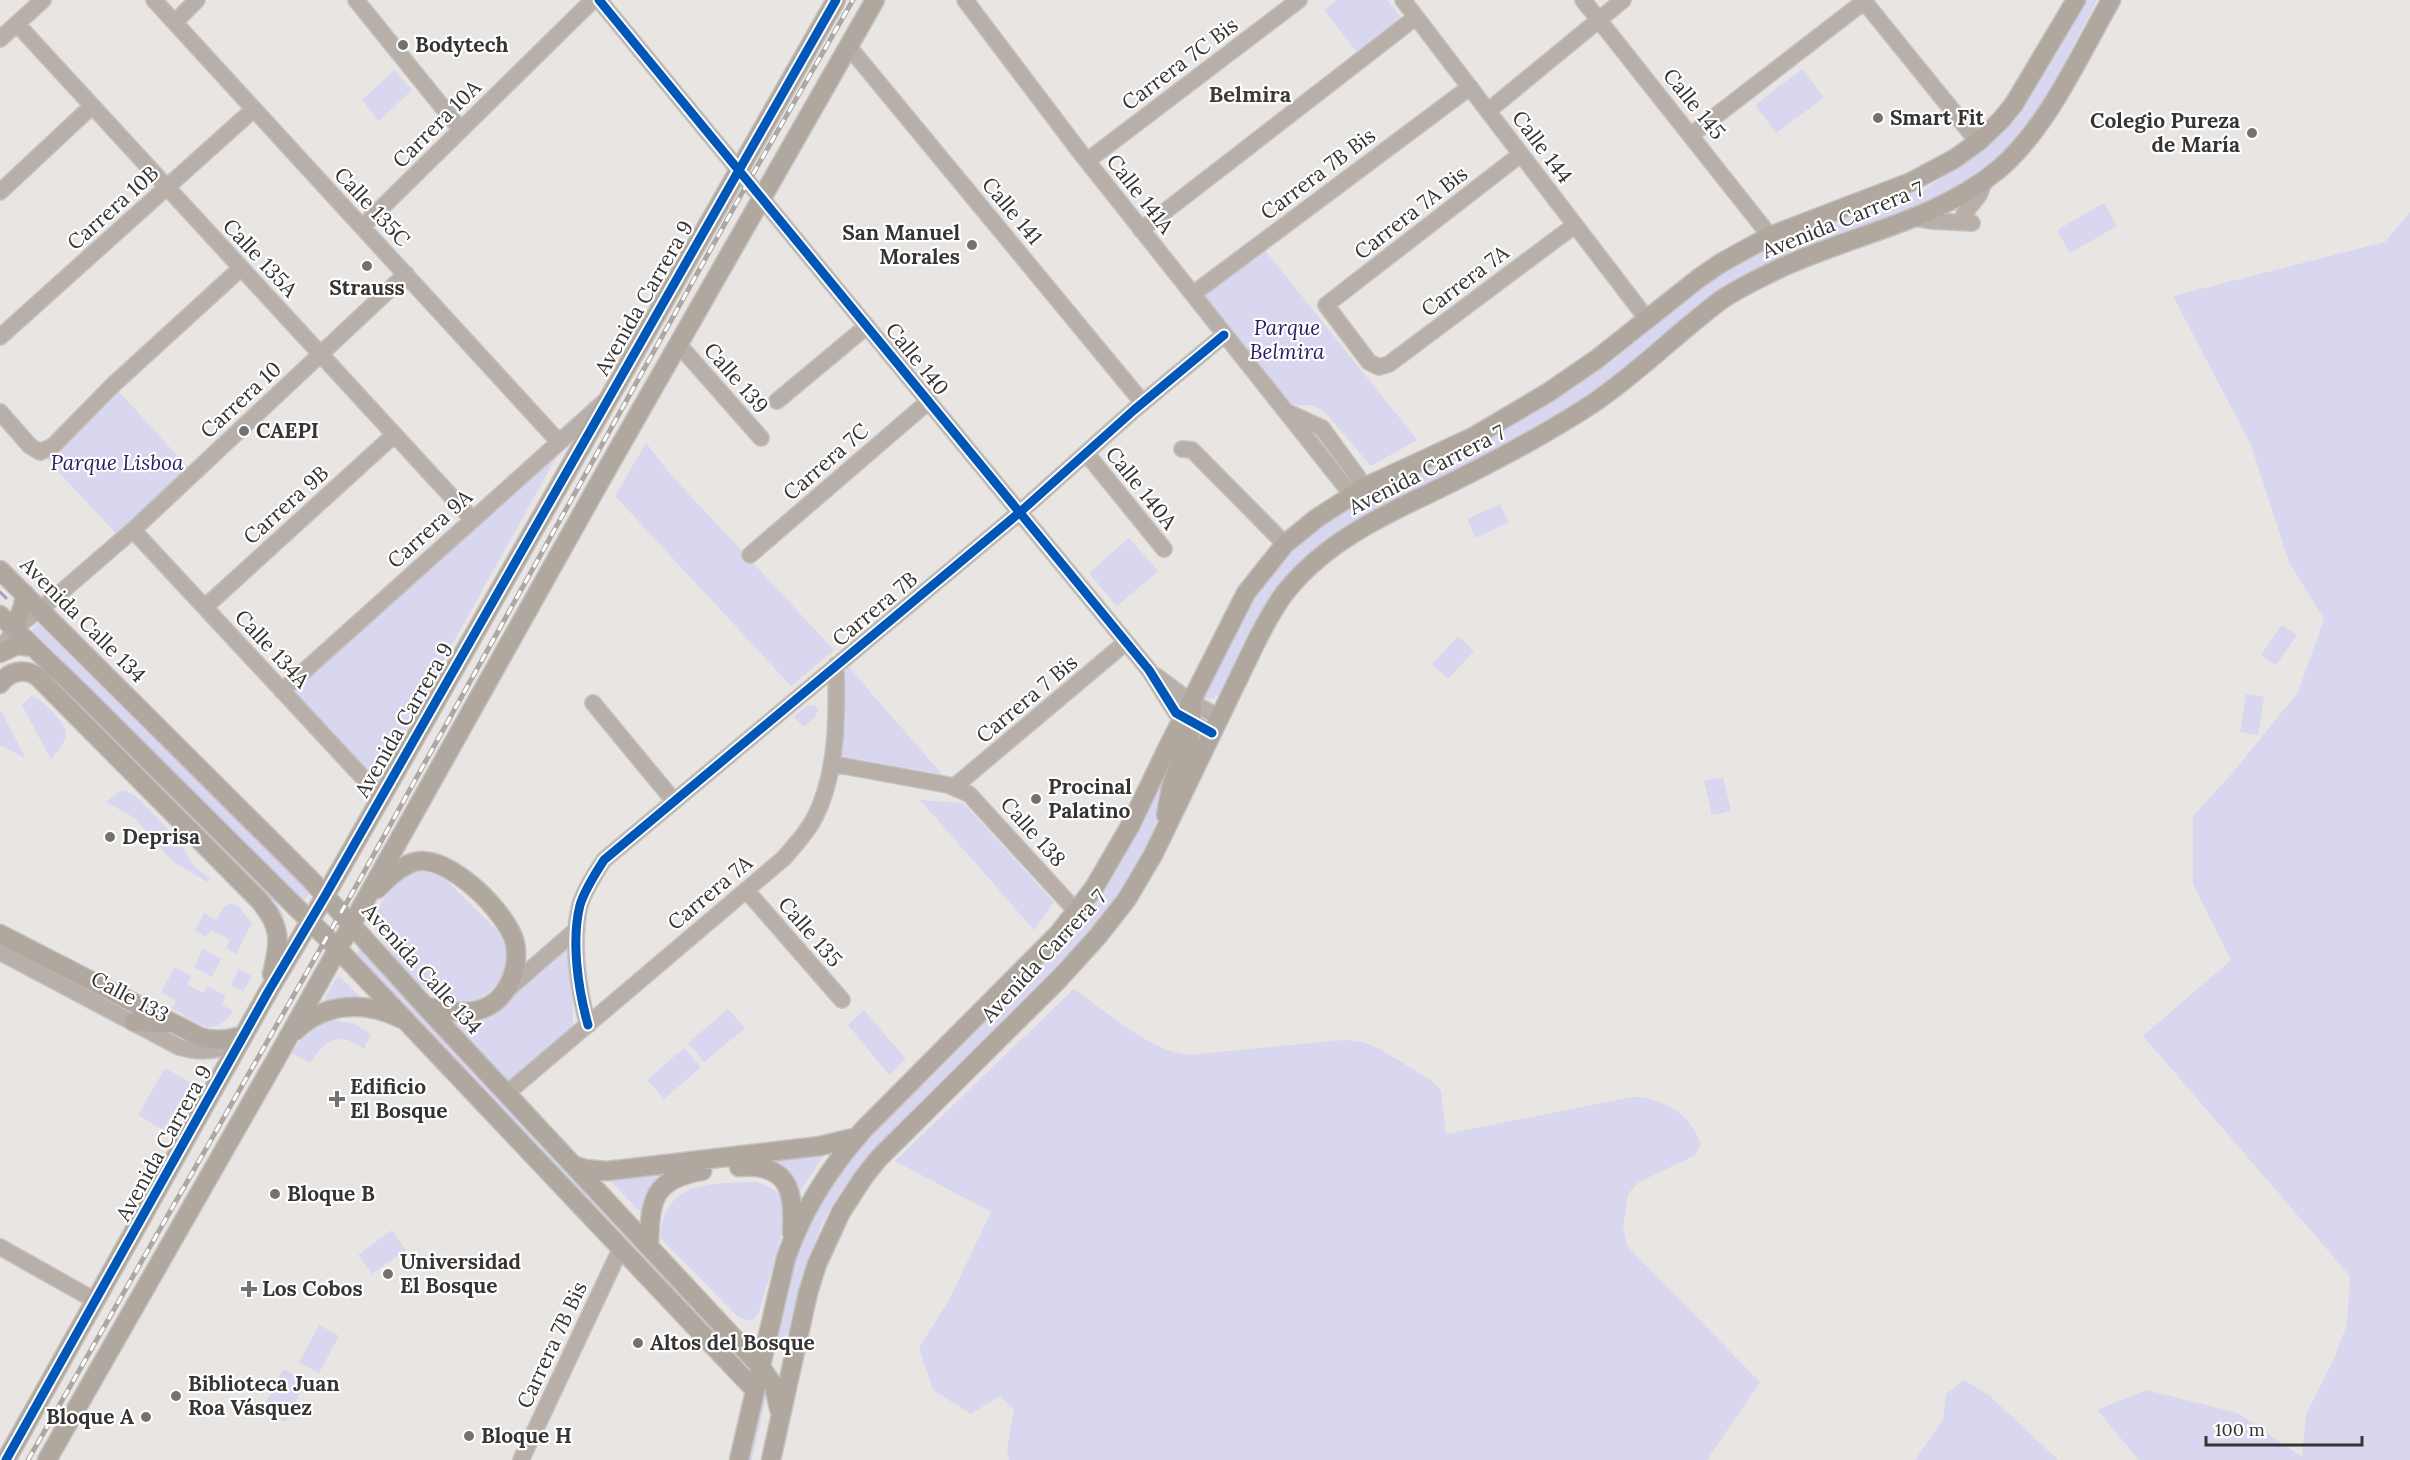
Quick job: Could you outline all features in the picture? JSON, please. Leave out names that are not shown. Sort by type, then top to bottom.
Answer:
[{"type":"main road","name":"Avenida Carrera 9","points":[[6,1460],[268,992],[836,0]]},
{"type":"main road","points":[[46,1460],[288,1038],[362,903],[874,0]]},
{"type":"main road","name":"Avenida Carrera 7","points":[[739,1460],[781,1274],[792,1241],[817,1194],[857,1137],[1059,933],[1094,888],[1118,850],[1187,721],[1191,702],[1246,592],[1285,544],[1317,518],[1358,491],[1512,416],[1597,359],[1713,268],[1770,236],[1911,182],[1954,159],[1978,142],[2013,105],[2076,0]]},
{"type":"main road","name":"Avenida Carrera 7","points":[[771,1460],[817,1264],[833,1227],[863,1178],[892,1144],[1035,1003],[1091,944],[1139,882],[1215,725],[1276,606],[1288,588],[1317,560],[1354,532],[1392,509],[1498,459],[1554,429],[1626,380],[1722,299],[1753,282],[1847,241],[1916,218],[1985,180],[2008,160],[2035,129],[2111,0]]},
{"type":"main road","name":"Avenida Calle 134","points":[[0,570],[325,896],[424,1006],[760,1366],[776,1389],[780,1420]]},
{"type":"main road","points":[[14,629],[25,594]]},
{"type":"main road","points":[[0,615],[337,948],[755,1390]]},
{"type":"main road","points":[[0,653],[17,645],[33,647]]},
{"type":"main road","points":[[33,647],[48,685]]},
{"type":"main road","points":[[0,684],[12,673],[27,671],[48,685],[259,900],[275,923],[279,939],[268,992]]},
{"type":"main road","points":[[81,693],[117,756]]},
{"type":"main road","points":[[1165,828],[1169,791],[1189,745],[1187,721]]},
{"type":"main road","points":[[198,838],[248,860]]},
{"type":"main road","points":[[362,903],[396,872],[415,862],[424,861],[442,865],[460,876],[508,925],[515,943],[516,962],[514,975],[506,991],[488,1006],[478,1010],[452,1012],[424,1006]]},
{"type":"main road","points":[[0,934],[207,1040],[232,1039],[244,1035]]},
{"type":"main road","points":[[288,1038],[305,1021],[319,1013],[351,1005],[386,1012],[407,1022]]},
{"type":"main road","points":[[134,1023],[174,1024]]},
{"type":"main road","points":[[573,1165],[608,1171],[820,1146],[857,1137]]},
{"type":"main road","points":[[648,1246],[649,1221],[655,1199],[670,1180],[688,1174],[748,1166],[771,1169],[790,1189],[794,1212],[792,1241]]},
{"type":"main road","points":[[736,1370],[760,1366],[782,1355],[798,1339]]},
{"type":"street","points":[[0,39],[43,0]]},
{"type":"street","name":"Calle 135C","points":[[154,0],[559,442]]},
{"type":"street","points":[[175,22],[197,0]]},
{"type":"street","points":[[356,0],[461,130]]},
{"type":"street","name":"Carrera 10A","points":[[362,227],[593,0]]},
{"type":"street","name":"Calle 140","points":[[599,0],[1149,670],[1174,710],[1187,721],[1215,725]]},
{"type":"street","name":"Calle 141A","points":[[965,0],[1087,161],[1284,411],[1322,428],[1358,491]]},
{"type":"street","name":"Carrera 7C Bis","points":[[1087,161],[1299,0]]},
{"type":"street","name":"Calle 144","points":[[1403,0],[1647,319]]},
{"type":"street","name":"Calle 145","points":[[1582,0],[1770,236]]},
{"type":"street","points":[[1488,111],[1623,0]]},
{"type":"street","points":[[1691,135],[1864,0],[1978,142]]},
{"type":"street","points":[[1141,230],[1416,17]]},
{"type":"street","name":"Calle 135A","points":[[17,24],[472,520]]},
{"type":"street","name":"Calle 141","points":[[849,47],[1143,403]]},
{"type":"street","name":"Carrera 7B Bis","points":[[1193,294],[1470,87]]},
{"type":"street","points":[[0,192],[92,106]]},
{"type":"street","name":"Carrera 10B","points":[[0,338],[254,110]]},
{"type":"street","name":"Carrera 7A Bis","points":[[1379,367],[1369,362],[1326,305],[1521,154]]},
{"type":"street","points":[[1916,218],[1972,223],[1966,220],[1964,214],[1979,195],[1985,180]]},
{"type":"street","name":"Carrera 7A","points":[[1379,367],[1389,364],[1575,225]]},
{"type":"street","points":[[0,412],[30,446],[40,452],[53,446],[113,385],[241,268]]},
{"type":"street","name":"Carrera 10","points":[[0,653],[14,629],[133,530],[406,274]]},
{"type":"street","points":[[777,401],[867,326]]},
{"type":"street","name":"Carrera 7B","points":[[577,929],[580,905],[604,860],[1019,513],[1224,335]]},
{"type":"street","name":"Calle 139","points":[[679,345],[761,438]]},
{"type":"street","name":"Carrera 9A","points":[[282,691],[606,400]]},
{"type":"street","name":"Carrera 7C","points":[[750,555],[929,401]]},
{"type":"street","name":"Carrera 9B","points":[[205,607],[394,435]]},
{"type":"street","points":[[1182,449],[1192,450],[1285,544]]},
{"type":"street","name":"Calle 140A","points":[[1086,453],[1164,549]]},
{"type":"street","name":"Calle 134A","points":[[133,530],[381,797]]},
{"type":"street","name":"Carrera 7 Bis","points":[[955,786],[1125,643]]},
{"type":"street","name":"Carrera 7A","points":[[506,1094],[784,858],[804,835],[815,817],[833,764],[837,708],[836,665]]},
{"type":"street","name":"Calle 140","points":[[1149,670],[1191,702],[1215,725]]},
{"type":"street","points":[[593,703],[674,801]]},
{"type":"street","points":[[833,764],[955,786]]},
{"type":"street","name":"Calle 138","points":[[955,786],[975,800],[1076,911]]},
{"type":"street","name":"Calle 135","points":[[747,890],[842,1000]]},
{"type":"street","points":[[506,991],[577,929]]},
{"type":"street","points":[[577,929],[578,982],[588,1025]]},
{"type":"street","name":"Calle 133","points":[[0,952],[179,1047],[199,1052],[219,1049],[244,1035]]},
{"type":"street","points":[[0,1247],[96,1301]]},
{"type":"street","name":"Carrera 7B Bis","points":[[521,1460],[621,1248]]},
{"type":"green space","points":[[1337,0],[1387,0],[1401,17],[1357,52],[1324,10]]},
{"type":"green space","points":[[2086,0],[2097,0],[2047,97],[2027,128],[2009,148],[1979,173],[1926,205],[1821,242],[1559,418],[1359,518],[1324,542],[1298,565],[1226,687],[1214,698],[1202,699],[1241,622],[1270,574],[1293,550],[1327,521],[1375,490],[1488,436],[1554,400],[1610,363],[1719,273],[1761,248],[1805,230],[1925,189],[1949,173],[1989,143],[2013,116],[2035,86]]},
{"type":"green space","points":[[1802,69],[1824,98],[1776,133],[1755,105]]},
{"type":"green space","points":[[394,70],[412,90],[379,121],[362,100]]},
{"type":"green space","points":[[2104,203],[2117,226],[2070,253],[2057,230]]},
{"type":"green space","points":[[2410,212],[2410,1460],[2139,1460],[2097,1410],[2146,1390],[2238,1413],[2302,1457],[2306,1415],[2334,1359],[2347,1324],[2350,1276],[2143,1036],[2231,960],[2193,884],[2193,816],[2235,770],[2298,692],[2324,619],[2289,562],[2251,445],[2173,296],[2385,242]]},
{"type":"green space","name":"Parque Belmira","points":[[1264,249],[1417,440],[1371,466],[1324,411],[1311,405],[1289,405],[1200,295]]},
{"type":"green space","name":"Parque Lisboa","points":[[113,385],[193,473],[121,539],[40,452]]},
{"type":"green space","points":[[646,443],[671,475],[834,650],[791,686],[615,496]]},
{"type":"green space","points":[[561,449],[377,779],[291,693]]},
{"type":"green space","points":[[1500,504],[1509,522],[1476,538],[1467,519]]},
{"type":"green space","points":[[1129,538],[1158,571],[1117,606],[1089,573]]},
{"type":"green space","points":[[43,618],[313,888],[303,902],[29,633]]},
{"type":"green space","points":[[2282,625],[2297,635],[2276,665],[2261,655]]},
{"type":"green space","points":[[1458,636],[1474,651],[1448,679],[1432,664]]},
{"type":"green space","points":[[846,664],[942,774],[840,756]]},
{"type":"green space","points":[[2246,694],[2264,697],[2258,735],[2240,732]]},
{"type":"green space","points":[[31,696],[58,717],[65,729],[64,741],[51,760],[22,705]]},
{"type":"green space","points":[[813,705],[818,708],[816,716],[804,727],[794,717],[806,706]]},
{"type":"green space","points":[[0,709],[26,759],[0,745]]},
{"type":"green space","points":[[1185,733],[1147,849],[1131,877],[1073,953],[880,1143],[853,1175],[823,1221],[803,1277],[787,1333],[778,1347],[770,1347],[786,1280],[809,1217],[855,1149],[1027,978],[1087,910],[1115,874]]},
{"type":"green space","points":[[120,742],[202,824],[197,832],[121,754]]},
{"type":"green space","points":[[1723,777],[1731,811],[1712,815],[1704,781]]},
{"type":"green space","points":[[119,791],[125,791],[137,797],[180,842],[192,864],[210,879],[208,882],[173,862],[135,818],[106,802]]},
{"type":"green space","points":[[920,800],[963,803],[1054,902],[1034,930]]},
{"type":"green space","points":[[420,870],[444,878],[498,931],[503,940],[507,957],[501,978],[495,986],[477,1000],[456,1005],[437,999],[401,965],[380,938],[374,926],[373,918],[396,879]]},
{"type":"green space","points":[[245,872],[275,900],[285,917],[280,918],[243,876]]},
{"type":"green space","points":[[230,903],[238,906],[252,923],[236,954],[226,948],[230,940],[211,930],[206,937],[195,931],[204,913],[216,920],[224,907]]},
{"type":"green space","points":[[572,941],[573,1029],[509,1084],[447,1019],[466,1022],[481,1018]]},
{"type":"green space","points":[[362,947],[739,1352],[735,1361],[354,956]]},
{"type":"green space","points":[[203,949],[221,959],[212,977],[194,967]]},
{"type":"green space","points":[[175,967],[191,976],[187,984],[203,993],[207,986],[226,996],[222,1005],[233,1011],[226,1020],[211,1027],[204,1026],[172,1008],[176,1001],[161,992]]},
{"type":"green space","points":[[239,969],[252,976],[243,992],[231,985]]},
{"type":"green space","points":[[340,977],[362,999],[320,1007],[336,978]]},
{"type":"green space","points":[[1074,989],[1142,1037],[1156,1045],[1186,1055],[1345,1040],[1363,1042],[1380,1049],[1432,1081],[1441,1091],[1446,1134],[1632,1097],[1654,1100],[1674,1109],[1690,1124],[1701,1144],[1694,1156],[1639,1182],[1628,1194],[1623,1226],[1627,1246],[1760,1382],[1707,1460],[1009,1460],[1007,1450],[1014,1409],[1000,1396],[971,1414],[933,1390],[919,1348],[949,1300],[991,1212],[895,1161]]},
{"type":"green space","points":[[728,1009],[745,1028],[704,1062],[688,1043]]},
{"type":"green space","points":[[864,1010],[906,1059],[889,1075],[848,1025]]},
{"type":"green space","points":[[334,1020],[355,1024],[371,1034],[364,1049],[355,1043],[340,1039],[327,1043],[310,1063],[292,1053],[314,1027]]},
{"type":"green space","points":[[684,1048],[701,1067],[664,1099],[647,1080]]},
{"type":"green space","points":[[165,1068],[191,1083],[163,1130],[138,1115]]},
{"type":"green space","points":[[827,1151],[800,1191],[792,1175],[766,1159]]},
{"type":"green space","points":[[675,1171],[653,1188],[641,1213],[606,1176]]},
{"type":"green space","points":[[757,1182],[779,1194],[783,1201],[784,1211],[780,1239],[759,1312],[749,1321],[737,1316],[661,1239],[663,1220],[670,1205],[680,1195],[707,1185]]},
{"type":"green space","points":[[392,1230],[406,1250],[372,1274],[358,1255]]},
{"type":"green space","points":[[319,1325],[339,1336],[319,1373],[299,1363]]},
{"type":"green space","points":[[283,1369],[306,1381],[286,1422],[262,1410]]},
{"type":"green space","points":[[1964,1380],[1990,1396],[2058,1460],[1915,1460],[1943,1420],[1946,1394]]},
{"type":"green space","points":[[761,1392],[767,1394],[752,1460],[745,1460]]},
{"type":"waterway","points":[[0,592],[6,598]]},
{"type":"railway","points":[[28,1460],[359,881],[742,193],[853,0]]},
{"type":"cycle path","points":[[599,0],[1149,670],[1176,713],[1212,733]]},
{"type":"cycle path","points":[[6,1460],[268,992],[836,0]]},
{"type":"cycle path","points":[[588,1025],[577,965],[577,919],[580,905],[590,882],[604,860],[1019,513],[1134,410],[1224,335]]},
{"type":"place","name":"Bodytech","points":[[403,45]]},
{"type":"place","name":"Smart Fit","points":[[1878,118]]},
{"type":"place","name":"Colegio Pureza de María","points":[[2252,133]]},
{"type":"place","name":"San Manuel Morales","points":[[972,245]]},
{"type":"place","name":"Strauss","points":[[367,266]]},
{"type":"place","name":"CAEPI","points":[[244,431]]},
{"type":"place","name":"Procinal Palatino","points":[[1036,799]]},
{"type":"place","name":"Deprisa","points":[[110,837]]},
{"type":"place","name":"Edificio El Bosque","points":[[337,1099]]},
{"type":"place","name":"Bloque B","points":[[275,1194]]},
{"type":"place","name":"Universidad El Bosque","points":[[388,1274]]},
{"type":"place","name":"Los Cobos","points":[[249,1289]]},
{"type":"place","name":"Altos del Bosque","points":[[638,1343]]},
{"type":"place","name":"Biblioteca Juan Roa Vásquez","points":[[176,1396]]},
{"type":"place","name":"Bloque A","points":[[146,1417]]},
{"type":"place","name":"Bloque H","points":[[469,1436]]},
{"type":"district","name":"Belmira","points":[[1250,94]]}]
